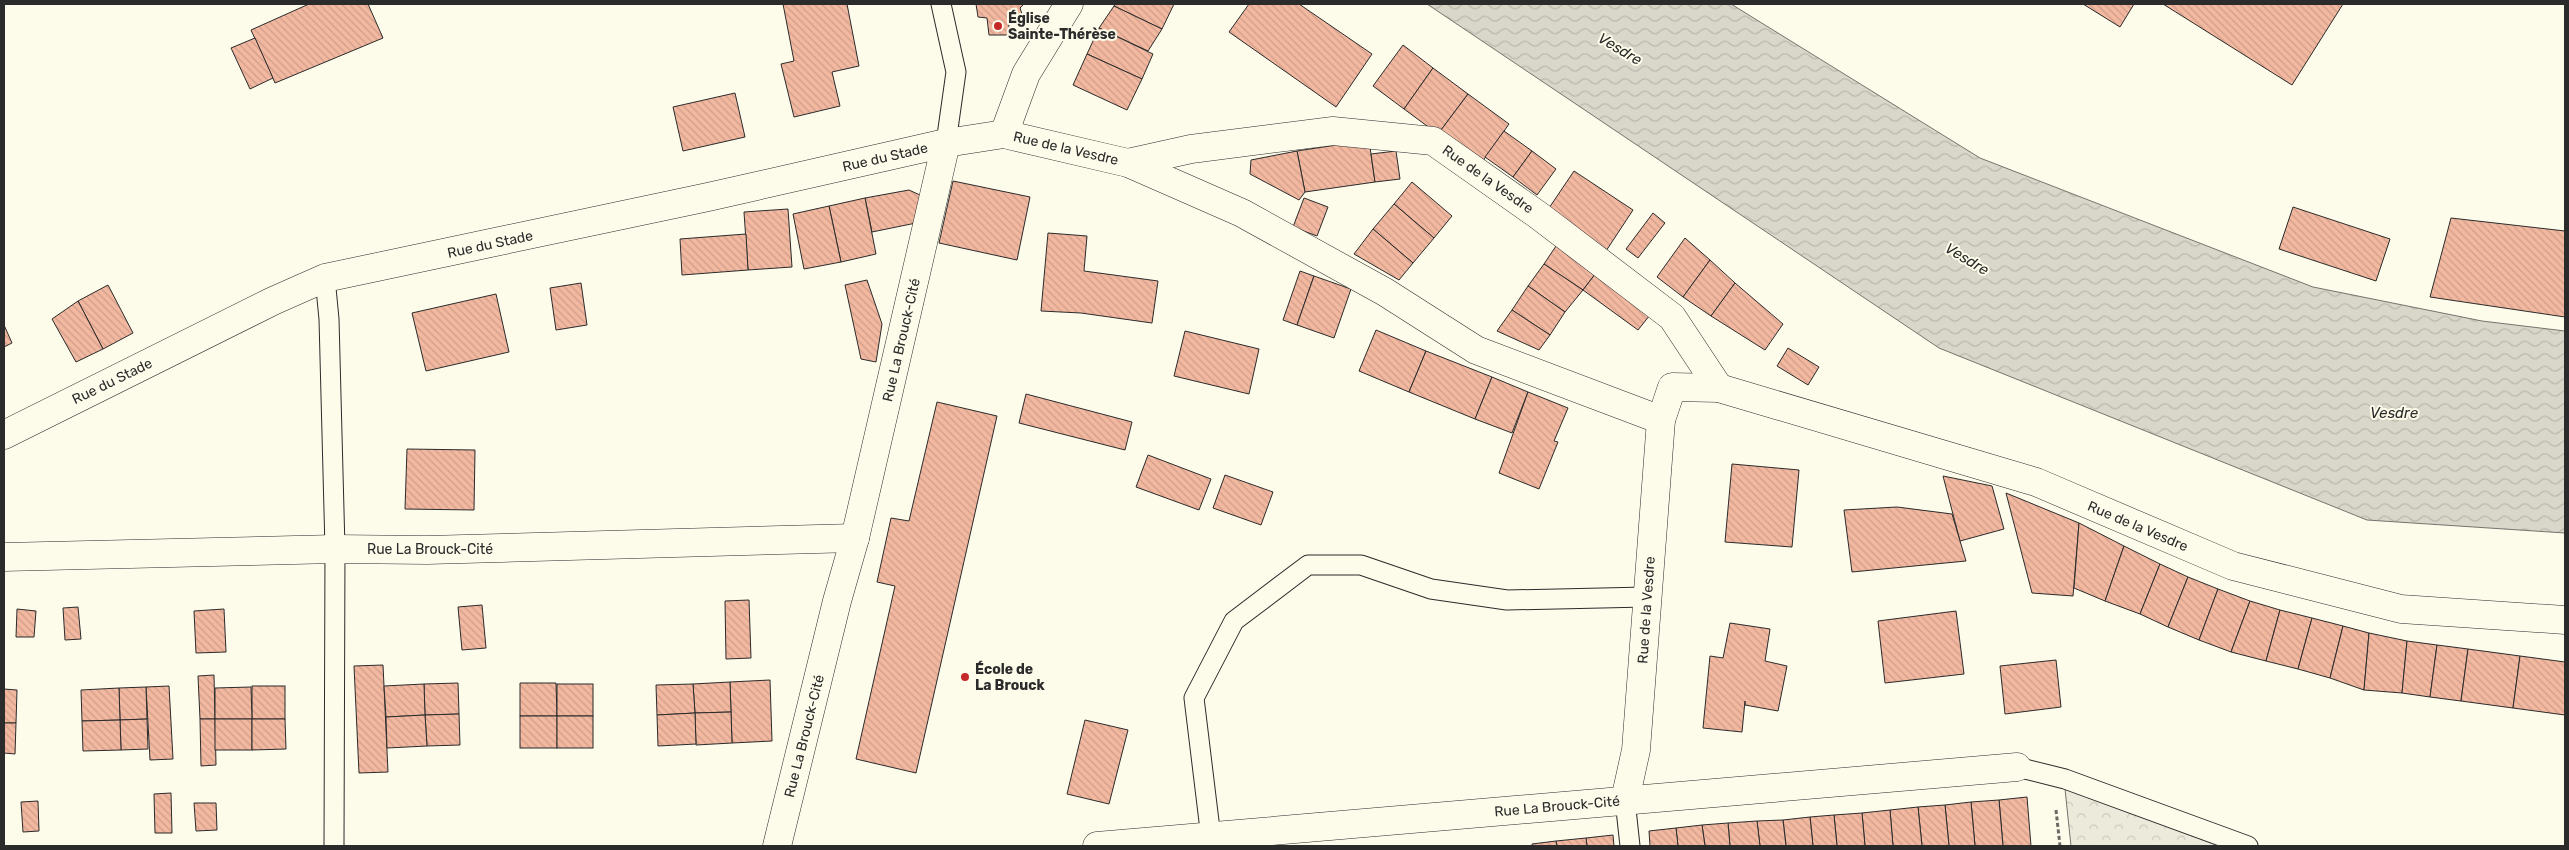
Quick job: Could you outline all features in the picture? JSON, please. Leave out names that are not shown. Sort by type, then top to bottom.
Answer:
[{"type":"street","points":[[1004,134],[1026,74],[1069,4]]},
{"type":"street","name":"Rue de la Vesdre","points":[[1128,163],[1191,149],[1334,131],[1433,141],[1538,214],[1672,317],[1720,388]]},
{"type":"street","name":"Rue du Stade","points":[[4,435],[273,300],[325,278],[689,201],[946,143],[1004,134]]},
{"type":"street","name":"Rue de la Vesdre","points":[[1004,134],[1128,163],[1242,213],[1385,292],[1476,350],[1661,420]]},
{"type":"street","name":"Rue La Brouck-Cité","points":[[777,846],[837,601],[856,538],[946,143]]},
{"type":"street","name":"Rue de la Vesdre","points":[[1625,800],[1636,750],[1646,597],[1661,420],[1672,387],[1720,388],[2036,482],[2233,566],[2401,609],[2565,620]]},
{"type":"street","name":"Rue La Brouck-Cité","points":[[4,557],[336,549],[427,550],[856,538]]},
{"type":"street","name":"Rue La Brouck-Cité","points":[[1097,846],[1212,841],[1625,800],[2018,767]]},
{"type":"lane","points":[[941,4],[956,72],[946,143]]},
{"type":"lane","points":[[325,278],[329,320],[336,549],[334,846]]},
{"type":"lane","points":[[1212,841],[1194,698],[1234,621],[1308,565],[1361,565],[1431,589],[1507,600],[1646,597]]},
{"type":"lane","points":[[2018,767],[2065,779],[2248,846]]},
{"type":"lane","points":[[1625,800],[1630,846]]},
{"type":"green space","points":[[2065,789],[2230,846],[2071,846]]},
{"type":"water","name":"Vesdre","points":[[1427,4],[1731,4],[1980,158],[2313,287],[2482,321],[2565,331],[2565,533],[2367,520],[1939,348]]},
{"type":"building","points":[[309,4],[368,4],[383,38],[275,83],[251,30]]},
{"type":"building","points":[[783,4],[847,4],[859,66],[832,72],[840,106],[794,117],[781,64],[794,61]]},
{"type":"building","name":"Église Sainte-Thérèse","points":[[976,4],[1024,4],[1020,8],[1023,17],[1009,18],[1009,35],[989,35],[987,18],[978,17]]},
{"type":"building","points":[[1115,4],[1174,4],[1162,29],[1114,6]]},
{"type":"building","points":[[1249,4],[1299,4],[1372,54],[1336,107],[1229,32]]},
{"type":"building","points":[[2083,4],[2134,4],[2120,27]]},
{"type":"building","points":[[2163,4],[2343,4],[2292,85]]},
{"type":"building","points":[[1114,6],[1162,29],[1148,51],[1099,28]]},
{"type":"building","points":[[1099,28],[1153,54],[1142,79],[1087,54]]},
{"type":"building","points":[[255,38],[273,78],[250,89],[231,48]]},
{"type":"building","points":[[1403,45],[1433,68],[1404,109],[1373,86]]},
{"type":"building","points":[[1087,54],[1142,79],[1127,110],[1073,85]]},
{"type":"building","points":[[1433,68],[1468,94],[1438,134],[1404,109]]},
{"type":"building","points":[[735,93],[745,137],[683,151],[673,107]]},
{"type":"building","points":[[1468,94],[1509,124],[1480,165],[1438,134]]},
{"type":"building","points":[[1504,131],[1532,151],[1513,177],[1485,157]]},
{"type":"building","points":[[1369,140],[1375,182],[1305,192],[1297,151]]},
{"type":"building","points":[[1297,151],[1305,192],[1299,200],[1250,174],[1251,160]]},
{"type":"building","points":[[1396,151],[1400,179],[1375,182],[1371,154]]},
{"type":"building","points":[[1532,151],[1556,169],[1537,195],[1513,177]]},
{"type":"building","points":[[1574,171],[1633,210],[1606,251],[1547,211]]},
{"type":"building","points":[[953,181],[1030,197],[1017,260],[939,243]]},
{"type":"building","points":[[1412,182],[1452,216],[1434,238],[1394,204]]},
{"type":"building","points":[[909,190],[922,196],[916,223],[872,232],[865,198]]},
{"type":"building","points":[[865,198],[876,254],[841,262],[829,206]]},
{"type":"building","points":[[1304,198],[1328,207],[1317,236],[1293,227]]},
{"type":"building","points":[[1394,204],[1434,238],[1413,263],[1373,229]]},
{"type":"building","points":[[829,206],[841,262],[804,269],[793,214]]},
{"type":"building","points":[[2293,207],[2390,239],[2376,281],[2279,249]]},
{"type":"building","points":[[788,209],[792,267],[748,270],[744,212]]},
{"type":"building","points":[[1653,213],[1665,223],[1638,258],[1626,249]]},
{"type":"building","points":[[2451,218],[2565,231],[2565,317],[2430,297]]},
{"type":"building","points":[[1373,229],[1413,263],[1399,280],[1354,254]]},
{"type":"building","points":[[1048,233],[1087,236],[1084,271],[1158,281],[1152,323],[1081,313],[1041,311]]},
{"type":"building","points":[[746,234],[748,270],[682,275],[680,239]]},
{"type":"building","points":[[1685,238],[1710,260],[1683,297],[1657,277]]},
{"type":"building","points":[[1558,243],[1599,269],[1583,290],[1544,264]]},
{"type":"building","points":[[1710,260],[1735,283],[1711,316],[1683,297]]},
{"type":"building","points":[[1544,264],[1583,290],[1565,312],[1528,286]]},
{"type":"building","points":[[1599,269],[1654,310],[1638,330],[1583,290]]},
{"type":"building","points":[[1300,271],[1314,276],[1297,325],[1283,320]]},
{"type":"building","points":[[1314,276],[1351,289],[1334,338],[1297,325]]},
{"type":"building","points":[[867,280],[882,324],[876,362],[861,359],[845,285]]},
{"type":"building","points":[[581,283],[587,325],[556,330],[550,288]]},
{"type":"building","points":[[1735,283],[1783,324],[1765,350],[1711,316]]},
{"type":"building","points":[[108,285],[133,333],[103,349],[78,301]]},
{"type":"building","points":[[1528,286],[1565,312],[1550,335],[1512,310]]},
{"type":"building","points":[[496,294],[509,352],[426,371],[412,313]]},
{"type":"building","points":[[78,301],[103,349],[76,362],[52,319]]},
{"type":"building","points":[[1512,310],[1550,335],[1539,350],[1497,331]]},
{"type":"building","points":[[4,325],[12,343],[4,347]]},
{"type":"building","points":[[1376,330],[1426,351],[1409,392],[1359,371]]},
{"type":"building","points":[[1185,331],[1259,349],[1249,394],[1174,376]]},
{"type":"building","points":[[1788,348],[1819,367],[1808,385],[1777,366]]},
{"type":"building","points":[[1426,351],[1492,377],[1475,419],[1409,392]]},
{"type":"building","points":[[1492,377],[1528,392],[1512,433],[1475,419]]},
{"type":"building","points":[[1528,392],[1568,408],[1554,441],[1558,442],[1539,489],[1499,473]]},
{"type":"building","points":[[1026,394],[1132,422],[1125,450],[1019,423]]},
{"type":"building","points":[[937,402],[997,416],[916,773],[856,759],[895,586],[877,582],[891,518],[909,521]]},
{"type":"building","points":[[407,449],[475,450],[474,510],[405,509]]},
{"type":"building","points":[[1148,455],[1211,479],[1199,510],[1136,487]]},
{"type":"building","points":[[1732,464],[1799,470],[1792,547],[1725,542]]},
{"type":"building","points":[[1225,475],[1273,492],[1261,525],[1213,508]]},
{"type":"building","points":[[1943,476],[1992,486],[2004,529],[1960,541]]},
{"type":"building","points":[[2006,493],[2079,523],[2073,596],[2032,593]]},
{"type":"building","points":[[1897,507],[1952,514],[1966,561],[1852,572],[1844,510]]},
{"type":"building","points":[[2079,523],[2124,546],[2105,601],[2074,588]]},
{"type":"building","points":[[2124,546],[2160,564],[2140,614],[2105,601]]},
{"type":"building","points":[[2160,564],[2188,577],[2168,627],[2140,614]]},
{"type":"building","points":[[2188,577],[2218,589],[2199,640],[2168,627]]},
{"type":"building","points":[[2218,589],[2250,601],[2231,652],[2199,640]]},
{"type":"building","points":[[749,600],[751,658],[726,659],[725,601]]},
{"type":"building","points":[[2250,601],[2280,610],[2266,661],[2231,652]]},
{"type":"building","points":[[482,605],[486,648],[462,650],[458,607]]},
{"type":"building","points":[[78,607],[81,639],[65,640],[63,608]]},
{"type":"building","points":[[17,609],[36,611],[34,637],[16,637]]},
{"type":"building","points":[[224,609],[226,652],[196,653],[194,611]]},
{"type":"building","points":[[2280,610],[2312,618],[2298,669],[2266,661]]},
{"type":"building","points":[[1956,611],[1964,674],[1885,683],[1878,621]]},
{"type":"building","points":[[2312,618],[2343,626],[2330,678],[2298,669]]},
{"type":"building","points":[[1730,623],[1770,629],[1765,661],[1787,666],[1778,711],[1745,705],[1745,701],[1742,732],[1703,728],[1710,656],[1723,658]]},
{"type":"building","points":[[2343,626],[2369,633],[2364,690],[2330,678]]},
{"type":"building","points":[[2369,633],[2407,641],[2402,693],[2364,690]]},
{"type":"building","points":[[2407,641],[2437,645],[2430,697],[2402,693]]},
{"type":"building","points":[[2437,645],[2468,649],[2461,701],[2430,697]]},
{"type":"building","points":[[2468,649],[2520,656],[2513,708],[2461,701]]},
{"type":"building","points":[[2520,656],[2565,662],[2565,715],[2513,708]]},
{"type":"building","points":[[2056,660],[2061,707],[2005,714],[2000,666]]},
{"type":"building","points":[[383,665],[388,772],[359,773],[354,666]]},
{"type":"building","points":[[214,675],[215,719],[200,719],[198,676]]},
{"type":"building","points":[[770,680],[772,741],[732,743],[730,682]]},
{"type":"building","points":[[730,682],[731,712],[695,713],[693,684]]},
{"type":"building","points":[[458,683],[459,714],[425,715],[424,684]]},
{"type":"building","points":[[520,683],[556,683],[557,716],[520,716]]},
{"type":"building","points":[[424,684],[425,715],[386,717],[384,686]]},
{"type":"building","points":[[557,684],[593,684],[593,716],[557,716]]},
{"type":"building","points":[[693,684],[695,713],[657,715],[656,685]]},
{"type":"building","points":[[169,686],[173,759],[150,760],[146,687]]},
{"type":"building","points":[[252,686],[285,686],[285,719],[252,719]]},
{"type":"building","points":[[146,687],[147,719],[120,720],[119,688]]},
{"type":"building","points":[[251,687],[252,719],[215,719],[215,688]]},
{"type":"building","points":[[119,688],[120,720],[82,721],[81,690]]},
{"type":"building","points":[[4,689],[17,690],[16,723],[4,723]]},
{"type":"building","points":[[731,712],[732,743],[696,745],[695,713]]},
{"type":"building","points":[[695,713],[696,744],[658,746],[657,715]]},
{"type":"building","points":[[459,714],[460,745],[427,746],[425,715]]},
{"type":"building","points":[[425,715],[427,746],[387,748],[386,717]]},
{"type":"building","points":[[520,716],[557,716],[557,748],[520,748]]},
{"type":"building","points":[[557,716],[593,716],[593,748],[557,748]]},
{"type":"building","points":[[147,719],[148,749],[121,750],[120,720]]},
{"type":"building","points":[[200,719],[215,719],[216,765],[201,766]]},
{"type":"building","points":[[215,719],[252,719],[252,750],[215,750]]},
{"type":"building","points":[[252,719],[285,719],[286,749],[252,750]]},
{"type":"building","points":[[120,720],[121,750],[83,751],[82,721]]},
{"type":"building","points":[[1085,720],[1128,730],[1109,804],[1067,794]]},
{"type":"building","points":[[4,723],[16,723],[15,754],[4,753]]},
{"type":"building","points":[[171,793],[172,833],[155,833],[154,794]]},
{"type":"building","points":[[2027,797],[2031,846],[2003,846],[1999,800]]},
{"type":"building","points":[[1999,800],[2003,846],[1975,846],[1971,802]]},
{"type":"building","points":[[38,801],[39,831],[23,832],[21,802]]},
{"type":"building","points":[[1971,802],[1975,846],[1949,846],[1945,805]]},
{"type":"building","points":[[194,803],[216,803],[217,830],[196,831]]},
{"type":"building","points":[[1945,805],[1949,846],[1922,846],[1918,807]]},
{"type":"building","points":[[1918,807],[1922,846],[1893,846],[1890,810]]},
{"type":"building","points":[[1890,810],[1893,846],[1865,846],[1862,813]]},
{"type":"building","points":[[1862,813],[1865,846],[1837,846],[1834,815]]},
{"type":"building","points":[[1834,815],[1837,846],[1813,846],[1810,817]]},
{"type":"building","points":[[1810,817],[1813,846],[1786,846],[1783,820]]},
{"type":"building","points":[[1783,820],[1786,846],[1760,846],[1757,821]]},
{"type":"building","points":[[1757,821],[1760,846],[1730,846],[1728,823]]},
{"type":"building","points":[[1728,823],[1730,846],[1705,846],[1702,825]]},
{"type":"building","points":[[1702,825],[1705,846],[1678,846],[1676,828]]},
{"type":"building","points":[[1676,828],[1678,846],[1650,846],[1649,831]]},
{"type":"building","points":[[1613,835],[1614,846],[1587,846],[1586,838]]},
{"type":"building","points":[[1586,838],[1587,846],[1557,846],[1556,841]]},
{"type":"building","points":[[1556,841],[1557,846],[1532,846],[1532,844]]},
{"type":"place","name":"Église Sainte-Thérèse","points":[[998,26]]},
{"type":"place","name":"École de La Brouck","points":[[965,677]]}]
